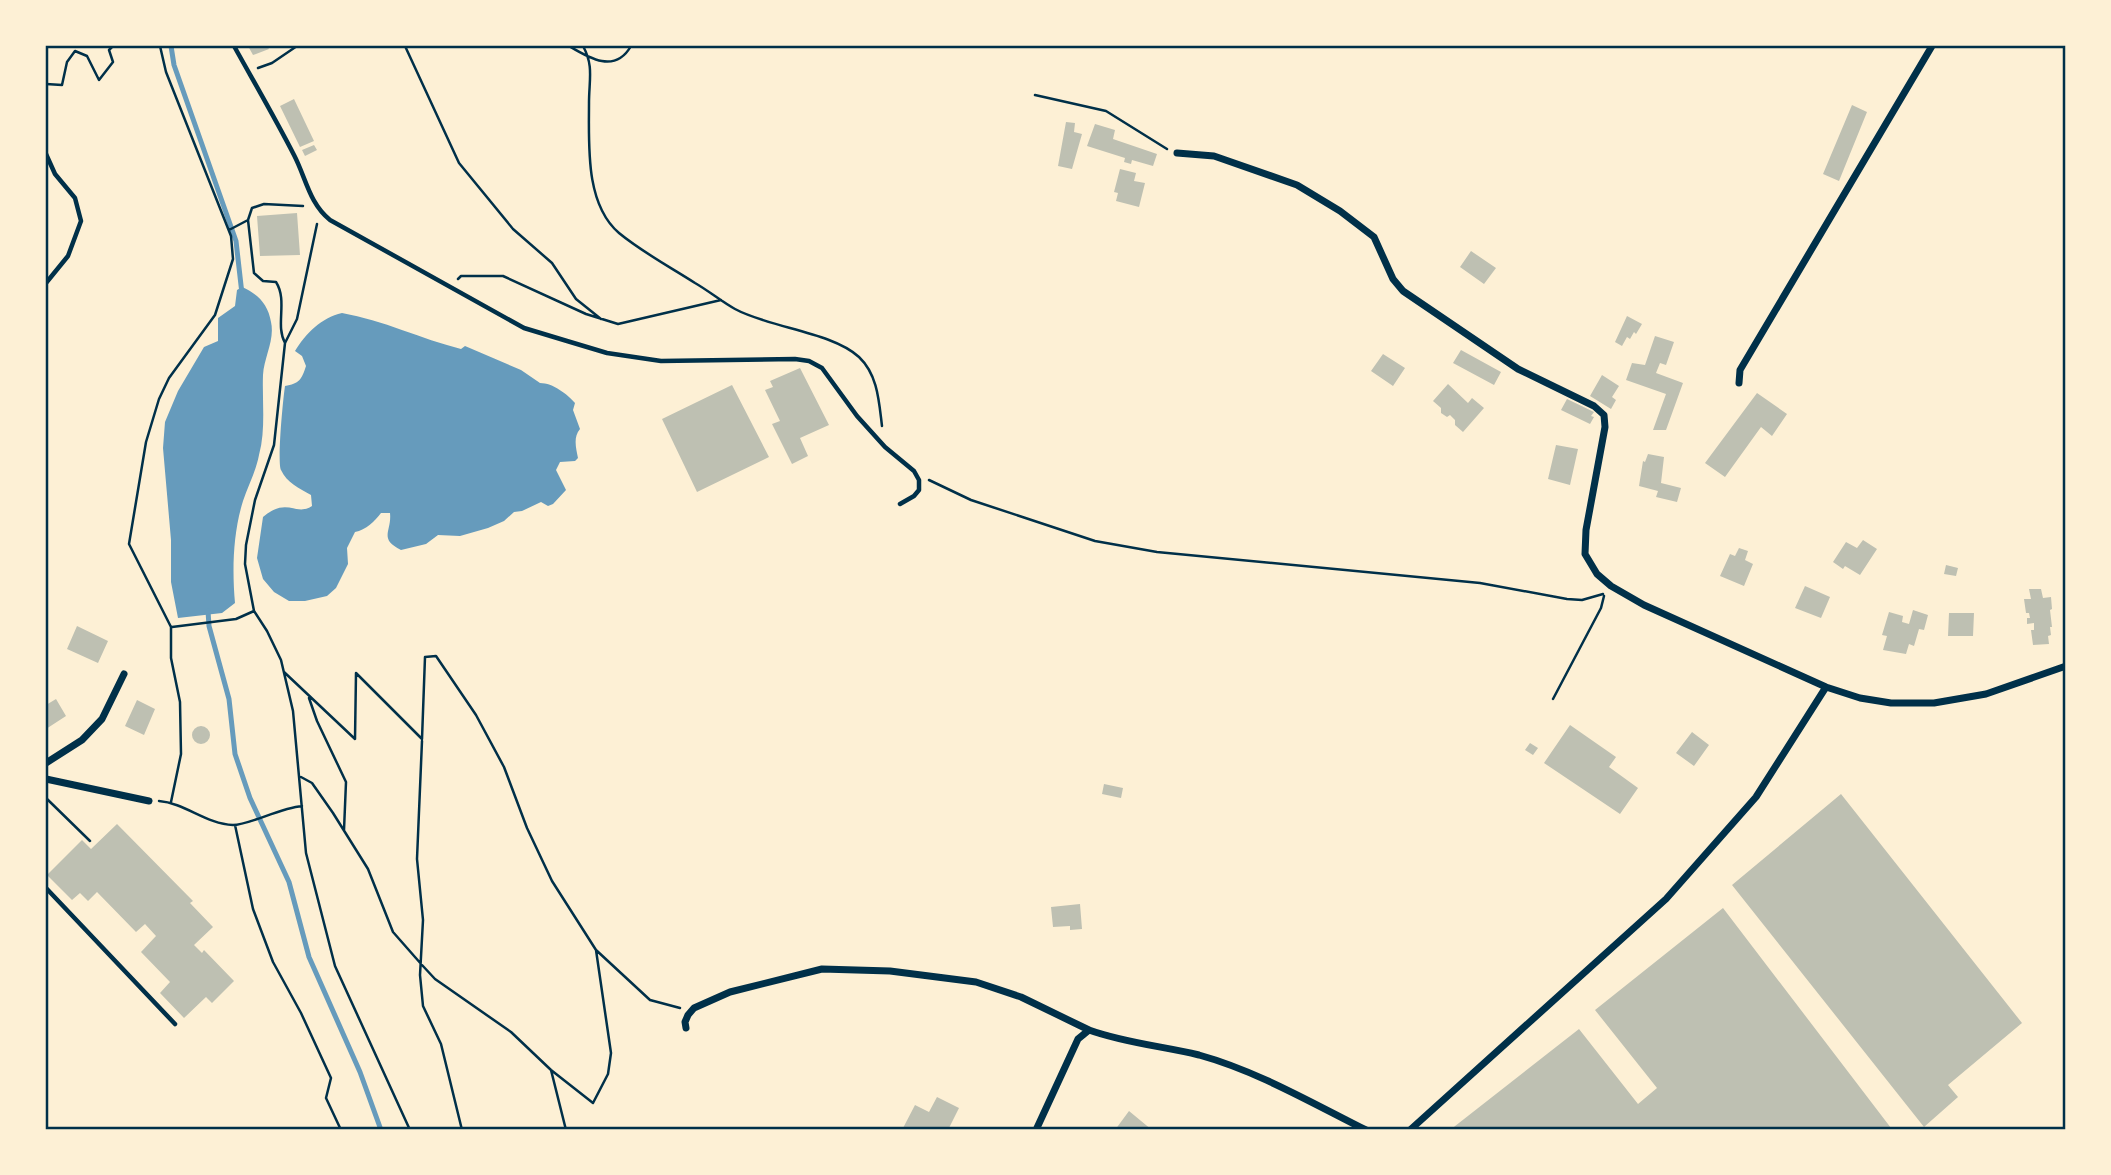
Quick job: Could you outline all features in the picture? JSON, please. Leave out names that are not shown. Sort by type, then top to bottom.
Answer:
[{"type":"street","points":[[1739,383],[1740,370],[1932,46]]},
{"type":"street","points":[[1177,153],[1214,156],[1297,185],[1340,211],[1374,237],[1394,279],[1403,291],[1518,369],[1594,406],[1604,415],[1605,427],[1586,530],[1586,554],[1597,574],[1644,606],[1826,687],[1860,698],[1891,703],[1934,703],[1986,694],[2066,666]]},
{"type":"street","points":[[46,763],[82,740],[102,719],[124,674]]},
{"type":"street","points":[[1410,1129],[1666,898],[1756,797],[1826,687]]},
{"type":"street","points":[[46,779],[149,800]]},
{"type":"street","points":[[686,1028],[685,1022],[694,1008],[730,992],[822,969],[890,971],[976,982],[1021,996],[1111,1038],[1199,1055],[1244,1071],[1366,1129]]},
{"type":"street","points":[[1036,1129],[1078,1039],[1089,1030]]},
{"type":"lane","points":[[234,46],[295,157],[313,201],[330,220],[524,328],[607,353],[661,361],[810,361],[822,368],[857,416],[885,447],[914,471],[919,480],[919,489],[914,496],[900,504]]},
{"type":"lane","points":[[46,154],[55,174],[75,198],[81,221],[68,256],[46,283]]},
{"type":"lane","points":[[46,888],[175,1024]]},
{"type":"path","points":[[46,85],[62,85],[67,62],[75,51],[87,56],[99,80],[113,62],[109,50],[113,46]]},
{"type":"path","points":[[160,46],[166,72],[229,230],[233,259],[215,315],[169,378],[153,418],[146,442],[129,544],[171,627],[171,658],[180,702],[181,754],[172,802]]},
{"type":"path","points":[[248,72],[272,63],[297,46]]},
{"type":"path","points":[[405,46],[459,163],[513,229],[552,263],[576,299],[601,319]]},
{"type":"path","points":[[569,46],[590,59],[601,62],[618,59],[628,52],[631,46]]},
{"type":"path","points":[[583,46],[590,59],[590,147],[593,190],[598,207],[618,232],[736,310],[842,344],[859,357],[869,369],[878,391],[885,447]]},
{"type":"path","points":[[1035,95],[1106,111],[1158,145],[1177,153]]},
{"type":"path","points":[[285,344],[281,336],[281,290],[276,282],[263,281],[254,274],[248,220],[252,208],[264,204],[303,206],[321,213],[313,237],[310,267],[297,319],[285,344],[274,446],[255,500],[245,564],[254,611],[281,660],[293,712],[306,853],[335,966],[410,1129]]},
{"type":"path","points":[[229,230],[248,220]]},
{"type":"path","points":[[446,286],[461,276],[503,276],[618,324],[722,300]]},
{"type":"path","points":[[914,471],[971,500],[1043,525],[1096,541],[1157,552],[1444,579],[1567,599],[1583,600],[1605,593],[1601,608],[1553,699]]},
{"type":"path","points":[[171,627],[236,619],[254,611]]},
{"type":"path","points":[[462,1129],[441,1044],[424,1006],[423,920],[417,859],[425,657],[436,656],[476,715],[504,767],[527,828],[552,881],[596,950],[650,1000],[681,1009],[694,1008]]},
{"type":"path","points":[[283,672],[355,739],[356,673],[422,740]]},
{"type":"path","points":[[308,695],[317,722],[346,782],[344,831]]},
{"type":"path","points":[[301,777],[313,783],[344,831],[368,869],[393,932],[422,965],[435,979],[511,1032],[551,1070],[593,1103],[608,1074],[611,1053],[596,950]]},
{"type":"path","points":[[46,798],[90,841]]},
{"type":"path","points":[[149,800],[172,802],[211,820],[235,825],[288,807],[302,806]]},
{"type":"path","points":[[235,825],[253,909],[273,962],[302,1013],[331,1078],[326,1098],[341,1129]]},
{"type":"path","points":[[551,1070],[566,1129]]},
{"type":"water","points":[[242,287],[257,296],[265,305],[272,329],[263,375],[261,445],[243,501],[235,539],[235,603],[222,613],[178,618],[171,582],[171,540],[163,448],[165,422],[178,391],[204,347],[218,341],[218,318],[235,306],[237,290]]},
{"type":"water","points":[[342,313],[461,349],[465,346],[559,390],[575,403],[573,410],[580,429],[576,439],[578,458],[575,461],[560,462],[556,470],[566,490],[553,504],[548,506],[541,502],[514,512],[504,521],[488,528],[460,536],[438,535],[426,544],[401,550],[388,538],[390,513],[381,513],[370,525],[355,532],[347,548],[348,564],[336,588],[327,596],[289,601],[274,592],[263,579],[257,558],[263,517],[279,508],[306,509],[312,506],[311,495],[290,482],[281,470],[280,443],[285,386],[297,382],[305,371],[302,356],[295,351],[304,338],[321,322]]},
{"type":"building","points":[[248,46],[267,46],[269,49],[253,55]]},
{"type":"building","points":[[294,99],[314,141],[300,147],[280,106]]},
{"type":"building","points":[[1852,105],[1867,112],[1839,181],[1823,174]]},
{"type":"building","points":[[1066,122],[1075,123],[1074,132],[1082,134],[1072,169],[1058,166]]},
{"type":"building","points":[[1095,124],[1115,130],[1113,139],[1157,154],[1153,166],[1132,160],[1131,164],[1124,162],[1125,158],[1087,146]]},
{"type":"building","points":[[314,145],[317,150],[305,156],[302,150]]},
{"type":"building","points":[[1120,169],[1136,173],[1134,181],[1145,183],[1139,207],[1116,201],[1118,193],[1114,192]]},
{"type":"building","points":[[297,213],[300,255],[260,256],[257,216]]},
{"type":"building","points":[[1471,251],[1496,268],[1484,284],[1460,267]]},
{"type":"building","points":[[1627,316],[1642,324],[1636,334],[1634,332],[1630,339],[1627,337],[1622,346],[1615,342]]},
{"type":"building","points":[[1655,336],[1674,342],[1666,365],[1660,363],[1656,373],[1683,383],[1666,430],[1653,430],[1666,394],[1626,380],[1632,363],[1645,365]]},
{"type":"building","points":[[1461,350],[1501,372],[1494,385],[1453,363]]},
{"type":"building","points":[[1383,354],[1405,368],[1393,386],[1371,371]]},
{"type":"building","points":[[800,368],[829,425],[800,438],[808,456],[792,464],[772,424],[780,421],[765,390],[773,387],[770,381]]},
{"type":"building","points":[[1602,375],[1619,386],[1612,397],[1616,400],[1611,409],[1590,396]]},
{"type":"building","points":[[1448,384],[1468,403],[1472,398],[1484,408],[1463,432],[1455,425],[1455,420],[1450,415],[1447,417],[1441,413],[1441,408],[1433,401]]},
{"type":"building","points":[[732,385],[769,457],[697,492],[662,419]]},
{"type":"building","points":[[1757,393],[1787,414],[1772,436],[1761,427],[1725,477],[1705,463]]},
{"type":"building","points":[[1567,399],[1594,412],[1590,424],[1561,410]]},
{"type":"building","points":[[1556,445],[1578,449],[1570,485],[1548,479]]},
{"type":"building","points":[[1648,454],[1664,457],[1661,483],[1681,488],[1677,502],[1656,497],[1658,491],[1639,486],[1643,461],[1645,462]]},
{"type":"building","points":[[1863,540],[1877,549],[1860,575],[1833,562],[1846,542],[1857,548]]},
{"type":"building","points":[[1739,548],[1748,551],[1745,560],[1753,564],[1744,586],[1720,576],[1730,554],[1735,556]]},
{"type":"building","points":[[1946,565],[1958,568],[1956,576],[1944,574]]},
{"type":"building","points":[[1805,586],[1830,597],[1821,618],[1795,608]]},
{"type":"building","points":[[2029,589],[2041,589],[2043,598],[2051,597],[2052,627],[2051,635],[2048,636],[2049,644],[2033,645],[2031,630],[2034,630],[2034,623],[2027,624],[2027,618],[2030,618],[2029,613],[2026,613],[2024,599],[2031,599]]},
{"type":"building","points":[[1913,610],[1928,615],[1924,630],[1919,629],[1914,646],[1909,644],[1906,654],[1883,650],[1887,636],[1882,635],[1889,612],[1903,616],[1902,622],[1909,624]]},
{"type":"building","points":[[1949,613],[1974,613],[1973,636],[1948,636]]},
{"type":"building","points":[[77,626],[108,641],[98,663],[67,649]]},
{"type":"building","points":[[56,699],[66,716],[46,729],[46,705]]},
{"type":"building","points":[[137,700],[155,709],[144,735],[125,726]]},
{"type":"building","points":[[1570,725],[1616,757],[1609,767],[1638,788],[1620,814],[1544,763]]},
{"type":"building","points":[[201,726],[207,729],[210,735],[207,741],[201,744],[195,741],[192,735],[195,729]]},
{"type":"building","points":[[1692,732],[1709,745],[1694,766],[1676,753]]},
{"type":"building","points":[[1530,743],[1538,748],[1533,755],[1525,750]]},
{"type":"building","points":[[1104,784],[1123,788],[1121,798],[1102,794]]},
{"type":"building","points":[[1841,794],[2022,1023],[1948,1085],[1958,1097],[1924,1127],[1732,885]]},
{"type":"building","points":[[117,824],[193,901],[190,903],[213,927],[194,945],[202,953],[204,950],[234,981],[212,1003],[206,997],[184,1018],[160,993],[170,982],[141,952],[156,936],[145,924],[136,932],[97,892],[88,901],[80,893],[72,900],[47,875],[82,840],[91,849]]},
{"type":"building","points":[[1080,904],[1082,929],[1070,930],[1070,926],[1053,927],[1051,907]]},
{"type":"building","points":[[1723,908],[1891,1128],[1450,1130],[1579,1029],[1638,1104],[1657,1088],[1595,1010]]},
{"type":"building","points":[[937,1097],[959,1108],[948,1130],[902,1130],[915,1105],[929,1112]]},
{"type":"building","points":[[1129,1111],[1152,1130],[1115,1130]]},
{"type":"waterway","points":[[171,46],[174,65],[236,241],[242,294]]},
{"type":"waterway","points":[[208,611],[209,626],[229,699],[235,754],[250,798],[289,882],[309,957],[360,1072],[381,1130]]}]
